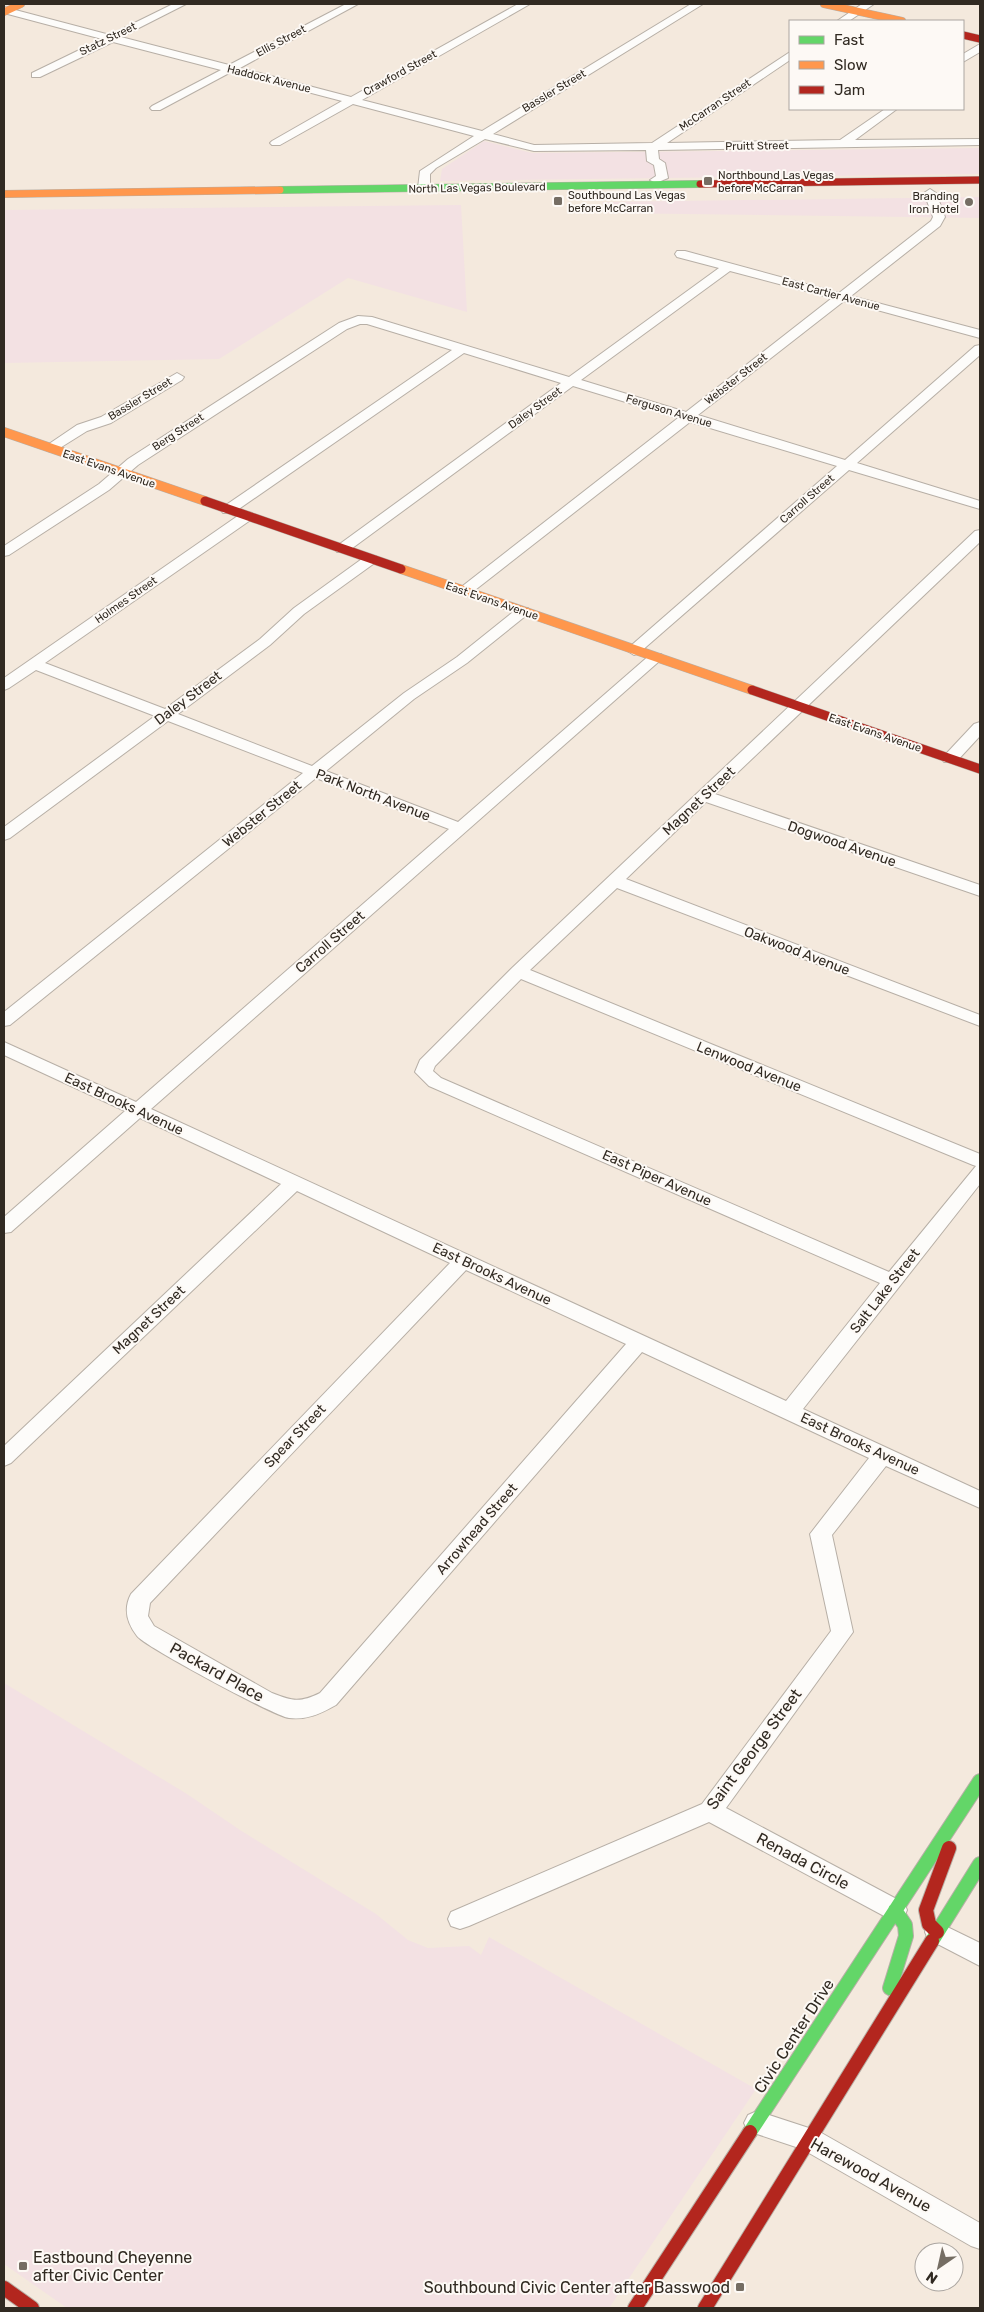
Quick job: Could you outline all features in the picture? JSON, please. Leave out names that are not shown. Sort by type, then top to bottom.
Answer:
[{"type":"main road","points":[[4,11],[21,4]]},
{"type":"main road","points":[[824,4],[898,20]]},
{"type":"main road","points":[[964,35],[980,39]]},
{"type":"main road","points":[[925,193],[936,187],[967,185],[979,180]]},
{"type":"main road","name":"North Las Vegas Boulevard","points":[[4,194],[494,188],[656,182],[979,180]]},
{"type":"main road","points":[[601,198],[620,193],[647,190],[656,182]]},
{"type":"main road","points":[[367,202],[379,196],[411,194],[424,188]]},
{"type":"main road","points":[[429,201],[439,194],[483,191],[494,188]]},
{"type":"main road","points":[[136,205],[138,201],[145,198],[178,196],[196,191]]},
{"type":"main road","points":[[49,206],[77,200],[117,197],[124,192]]},
{"type":"main road","points":[[925,193],[947,193]]},
{"type":"main road","name":"East Evans Avenue","points":[[5,433],[980,770]]},
{"type":"main road","name":"Civic Center Drive","points":[[635,2308],[980,1781]]},
{"type":"main road","points":[[937,1932],[929,1924],[926,1910],[964,1806]]},
{"type":"main road","points":[[705,2308],[980,1864]]},
{"type":"main road","points":[[876,2030],[906,1936],[905,1925],[895,1910]]},
{"type":"main road","points":[[4,2288],[32,2308]]},
{"type":"street","name":"Statz Street","points":[[36,75],[180,4]]},
{"type":"street","name":"Ellis Street","points":[[156,108],[353,4]]},
{"type":"street","name":"Crawford Street","points":[[276,143],[525,4]]},
{"type":"street","name":"Bassler Street","points":[[424,188],[424,173],[432,166],[698,4]]},
{"type":"street","points":[[844,20],[869,4]]},
{"type":"street","name":"Haddock Avenue","points":[[4,11],[534,148]]},
{"type":"street","points":[[964,58],[980,47]]},
{"type":"street","name":"McCarran Street","points":[[652,148],[789,56]]},
{"type":"street","points":[[842,144],[891,110]]},
{"type":"street","name":"Pruitt Street","points":[[534,148],[652,148],[980,142]]},
{"type":"street","points":[[652,148],[653,161],[648,163],[649,178],[656,182]]},
{"type":"street","name":"Webster Street","points":[[465,591],[936,223],[939,217],[925,193]]},
{"type":"street","name":"East Cartier Avenue","points":[[681,254],[980,334]]},
{"type":"street","name":"Daley Street","points":[[342,549],[728,267]]},
{"type":"street","name":"Ferguson Avenue","points":[[358,320],[368,320],[463,348],[980,505]]},
{"type":"street","name":"Berg Street","points":[[4,552],[104,487],[133,462],[343,326],[358,320]]},
{"type":"street","points":[[228,510],[463,348]]},
{"type":"street","name":"Carroll Street","points":[[634,650],[980,349]]},
{"type":"street","name":"Bassler Street","points":[[50,448],[82,428],[106,420],[177,377]]},
{"type":"street","name":"Holmes Street","points":[[4,685],[248,516]]},
{"type":"street","name":"Magnet Street","points":[[424,1072],[426,1064],[518,972],[980,534]]},
{"type":"street","name":"Daley Street","points":[[4,835],[265,642],[299,611],[370,559]]},
{"type":"street","name":"Webster Street","points":[[4,1021],[409,696],[462,660],[522,611]]},
{"type":"street","name":"Carroll Street","points":[[4,1227],[656,657]]},
{"type":"street","name":"Park North Avenue","points":[[34,664],[460,828]]},
{"type":"street","points":[[950,759],[980,727]]},
{"type":"street","name":"Dogwood Avenue","points":[[704,796],[980,891]]},
{"type":"street","name":"Oakwood Avenue","points":[[615,881],[980,1021]]},
{"type":"street","name":"Lenwood Avenue","points":[[518,972],[980,1161]]},
{"type":"street","name":"East Brooks Avenue","points":[[4,1048],[980,1500]]},
{"type":"street","name":"East Piper Avenue","points":[[424,1072],[435,1082],[893,1281]]},
{"type":"street","name":"Salt Lake Street","points":[[789,1412],[980,1171]]},
{"type":"street","name":"Magnet Street","points":[[4,1458],[294,1183]]},
{"type":"street","name":"Spear Street","points":[[137,1616],[139,1600],[463,1261]]},
{"type":"street","name":"Arrowhead Street","points":[[308,1709],[328,1699],[639,1342]]},
{"type":"street","name":"Saint George Street","points":[[460,1919],[710,1811],[842,1632],[821,1534],[883,1455]]},
{"type":"street","name":"Packard Place","points":[[137,1616],[146,1632],[264,1700],[287,1709],[308,1709]]},
{"type":"street","name":"Renada Circle","points":[[710,1811],[895,1910]]},
{"type":"street","points":[[937,1932],[980,1955]]},
{"type":"street","name":"Harewood Avenue","points":[[757,2123],[809,2139],[980,2237]]},
{"type":"shaded area","points":[[484,141],[532,153],[980,148],[980,174],[440,181],[442,169]]},
{"type":"shaded area","points":[[980,197],[980,218],[605,213],[602,202]]},
{"type":"shaded area","points":[[461,205],[467,312],[348,278],[219,359],[4,363],[4,210]]},
{"type":"shaded area","points":[[4,1683],[187,1794],[240,1830],[376,1914],[408,1940],[428,1948],[469,1946],[481,1955],[489,1937],[756,2089],[609,2308],[67,2308],[4,2264]]},
{"type":"traffic: fast","points":[[280,190],[700,184]]},
{"type":"traffic: fast","points":[[750,2132],[980,1781]]},
{"type":"traffic: fast","points":[[932,1941],[980,1864]]},
{"type":"traffic: fast","points":[[890,1988],[906,1936],[905,1925],[895,1910]]},
{"type":"traffic: slow","points":[[4,12],[21,4]]},
{"type":"traffic: slow","points":[[824,4],[897,20]]},
{"type":"traffic: slow","points":[[4,194],[280,190]]},
{"type":"traffic: slow","points":[[4,432],[205,501]]},
{"type":"traffic: slow","points":[[401,569],[752,690]]},
{"type":"traffic: jam","points":[[964,35],[980,39]]},
{"type":"traffic: jam","points":[[700,184],[980,180]]},
{"type":"traffic: jam","points":[[205,501],[401,569]]},
{"type":"traffic: jam","points":[[752,690],[980,769]]},
{"type":"traffic: jam","points":[[937,1932],[929,1924],[926,1910],[949,1848]]},
{"type":"traffic: jam","points":[[705,2308],[932,1941]]},
{"type":"traffic: jam","points":[[635,2308],[750,2132]]},
{"type":"traffic: jam","points":[[4,2288],[32,2308]]},
{"type":"place","name":"Northbound Las Vegas before McCarran","points":[[708,181]]},
{"type":"place","name":"Southbound Las Vegas before McCarran","points":[[558,201]]},
{"type":"place","name":"Branding Iron Hotel","points":[[969,202]]},
{"type":"place","name":"Eastbound Cheyenne after Civic Center","points":[[23,2266]]},
{"type":"place","name":"Southbound Civic Center after Basswood","points":[[740,2287]]}]
